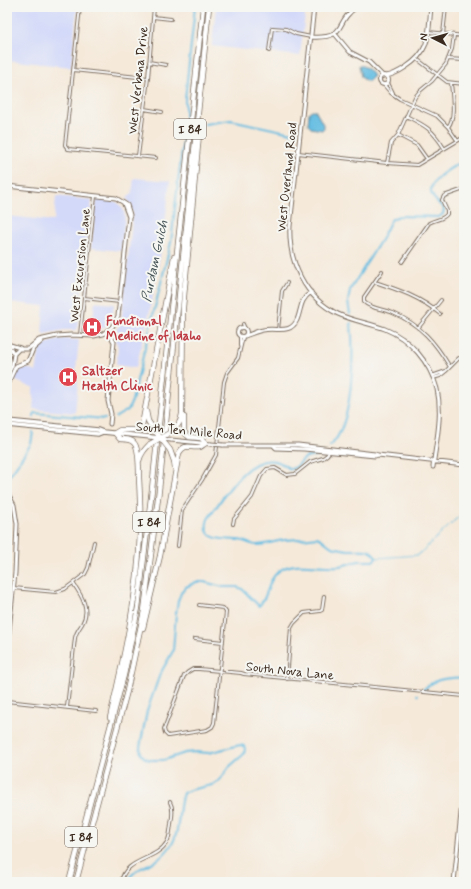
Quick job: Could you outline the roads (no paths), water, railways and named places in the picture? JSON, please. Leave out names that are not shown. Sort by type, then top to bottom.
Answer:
[{"type":"highway","name":"I 84","points":[[69,882],[94,793],[124,675],[138,608],[178,246],[202,7]]},
{"type":"highway","name":"I 84","points":[[76,882],[127,691],[138,644],[150,570],[209,7]]},
{"type":"highway","points":[[138,644],[151,597],[174,477],[182,449],[188,446],[200,447],[208,444],[201,438],[189,437],[184,432],[183,406],[183,307],[201,111],[201,88]]},
{"type":"highway","points":[[94,793],[122,668],[133,607],[140,533],[139,468],[137,446],[130,440],[120,439],[115,433],[120,430],[133,431],[142,426],[174,256],[178,246]]},
{"type":"highway","points":[[147,400],[146,413],[152,427],[170,450],[174,461],[174,477]]},
{"type":"highway","points":[[139,468],[141,455],[145,448],[177,428],[181,421],[183,406]]},
{"type":"main road","name":"South Ten Mile Road","points":[[7,421],[160,438]]},
{"type":"main road","name":"South Ten Mile Road","points":[[7,425],[98,434],[103,432]]},
{"type":"street","points":[[80,7],[65,142],[66,147],[156,158]]},
{"type":"street","name":"West Verbena Drive","points":[[138,156],[148,78],[154,7]]},
{"type":"street","name":"West Overland Road","points":[[314,7],[290,226],[290,246],[301,278],[319,301],[349,319],[385,329],[404,340],[422,358],[436,387],[439,407],[434,467]]},
{"type":"street","points":[[269,51],[272,28],[286,29],[296,34],[311,37],[322,37],[335,34],[339,30],[347,15],[357,7]]},
{"type":"street","points":[[431,7],[429,32],[426,45],[422,53],[417,59],[393,74],[383,77],[380,82],[392,93],[437,116],[448,127],[457,140]]},
{"type":"street","points":[[443,34],[446,7]]},
{"type":"street","points":[[153,17],[171,19]]},
{"type":"street","points":[[429,32],[464,36]]},
{"type":"street","points":[[335,34],[350,52],[369,62],[375,67],[388,81],[392,93]]},
{"type":"street","points":[[387,163],[389,148],[398,135],[417,94],[437,76],[448,59],[452,50],[454,35]]},
{"type":"street","points":[[417,59],[437,76],[447,82],[464,84]]},
{"type":"street","points":[[448,59],[464,60]]},
{"type":"street","points":[[149,62],[166,65]]},
{"type":"street","points":[[73,70],[148,78]]},
{"type":"street","points":[[384,85],[393,74]]},
{"type":"street","points":[[448,127],[451,124],[453,117],[451,83]]},
{"type":"street","points":[[144,109],[162,112]]},
{"type":"street","points":[[406,116],[428,127],[437,136],[444,148]]},
{"type":"street","points":[[398,135],[416,145],[427,159]]},
{"type":"street","points":[[298,153],[417,165],[464,137]]},
{"type":"street","points":[[7,186],[116,198],[123,202],[129,217],[120,302],[118,316],[115,323],[103,334],[94,336],[65,335],[52,337],[42,341],[39,340],[30,348],[17,350],[12,366],[7,375]]},
{"type":"street","points":[[402,262],[429,223],[441,219],[447,214],[448,211],[442,200],[444,196],[464,189]]},
{"type":"street","name":"West Excursion Lane","points":[[80,336],[95,196]]},
{"type":"street","points":[[382,271],[364,297],[364,302],[368,306],[390,312],[404,318],[418,328],[439,349],[450,367]]},
{"type":"street","points":[[375,282],[410,294],[434,308],[440,314]]},
{"type":"street","points":[[278,331],[282,291],[287,283]]},
{"type":"street","points":[[243,336],[267,330],[285,330],[293,325],[297,320],[302,302],[311,292]]},
{"type":"street","points":[[84,298],[120,302]]},
{"type":"street","points":[[418,328],[441,300]]},
{"type":"street","points":[[243,336],[238,330],[257,332]]},
{"type":"street","points":[[178,546],[182,510],[202,480],[216,455],[224,382],[227,373],[238,358],[243,336],[246,330]]},
{"type":"street","points":[[108,331],[113,339],[114,346],[108,401],[111,414],[110,424]]},
{"type":"street","points":[[7,385],[16,366],[28,362],[33,349],[42,341]]},
{"type":"street","points":[[7,345],[28,351],[30,355]]},
{"type":"street","points":[[7,345],[11,349],[16,362],[21,364]]},
{"type":"street","points":[[432,377],[440,376],[459,358]]},
{"type":"street","name":"South Ten Mile Road","points":[[160,438],[223,445],[298,445],[327,450],[375,454],[464,465]]},
{"type":"street","points":[[233,524],[234,520],[252,497],[261,476],[267,469],[274,468],[288,475],[295,474],[310,462],[323,458],[327,450]]},
{"type":"street","points":[[7,492],[14,505],[17,524],[7,649]]},
{"type":"street","points":[[13,588],[56,592],[61,591],[85,574],[88,568],[94,542]]},
{"type":"street","points":[[67,707],[76,632],[84,620],[85,609],[84,600],[73,583]]},
{"type":"street","points":[[287,679],[291,628],[304,613],[320,612],[322,610],[324,596]]},
{"type":"street","points":[[199,605],[223,608],[226,612],[220,671]]},
{"type":"street","points":[[195,639],[223,642]]},
{"type":"street","name":"South Nova Lane","points":[[220,671],[214,723],[212,727],[207,730],[171,736],[165,733],[164,729],[184,676],[193,669],[220,671],[464,696]]},
{"type":"street","points":[[7,701],[96,711]]},
{"type":"street","points":[[454,882],[464,784]]},
{"type":"street","points":[[121,882],[122,877],[128,868],[158,852],[167,842],[172,814],[172,806],[170,802]]},
{"type":"water","points":[[359,65],[366,68],[371,73],[373,77],[369,81],[366,81],[361,77]]},
{"type":"water","points":[[315,110],[324,126],[322,130],[311,128],[308,125],[309,112]]},
{"type":"waterway","name":"Purdam Gulch","points":[[116,417],[128,410],[132,401],[171,242],[185,123],[185,99],[195,7]]},
{"type":"waterway","name":"Purdam Gulch","points":[[205,124],[231,120],[296,134]]},
{"type":"waterway","points":[[401,216],[439,217],[443,214],[444,209],[432,195],[431,190],[433,184],[436,179],[454,166],[464,161]]},
{"type":"waterway","points":[[350,314],[348,302],[350,290],[381,240],[390,222],[392,219],[399,216]]},
{"type":"waterway","points":[[330,446],[338,436],[344,422],[348,406],[352,370],[351,323]]},
{"type":"waterway","name":"Purdam Gulch","points":[[34,417],[34,413],[105,419]]},
{"type":"waterway","name":"Purdam Gulch","points":[[20,460],[31,444],[33,432]]},
{"type":"waterway","points":[[128,882],[132,874],[159,859],[170,847],[176,835],[183,793],[212,785],[220,780],[229,767],[244,754],[245,749],[244,746],[240,745],[208,753],[185,753],[164,760],[150,760],[141,754],[140,747],[147,711],[160,674],[173,651],[176,613],[181,593],[186,587],[196,582],[204,582],[223,587],[237,587],[242,589],[259,606],[265,598],[272,579],[285,567],[292,565],[339,566],[360,561],[373,561],[376,558],[374,554],[368,550],[348,550],[332,547],[316,537],[257,545],[239,540],[216,538],[208,532],[208,519],[220,501],[236,481],[254,465],[264,461],[275,461],[280,462],[291,469],[296,467],[306,457],[317,456],[322,453]]},
{"type":"waterway","name":"Purdam Gulch","points":[[7,479],[19,462]]},
{"type":"waterway","points":[[376,558],[418,555],[464,512]]},
{"type":"waterway","points":[[423,690],[437,681],[464,677]]},
{"type":"place","name":"Functional Medicine of Idaho","points":[[92,327]]},
{"type":"place","name":"Saltzer Health Clinic","points":[[68,377]]}]
